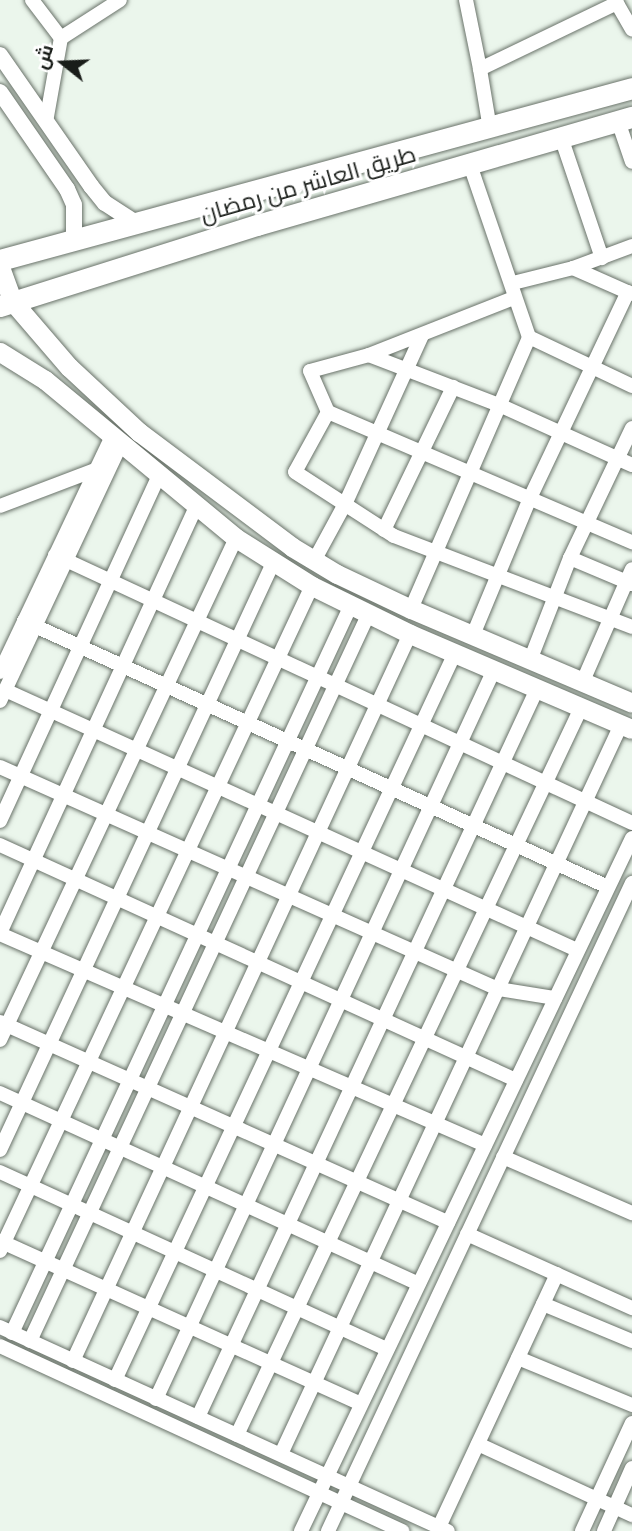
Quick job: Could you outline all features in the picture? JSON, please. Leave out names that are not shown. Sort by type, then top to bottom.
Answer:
[{"type":"main road","name":"طريق العاشر من رمضان","points":[[0,260],[134,222],[490,129],[632,88]]},
{"type":"main road","name":"طريق العاشر من رمضان","points":[[6,304],[257,225],[625,119]]},
{"type":"main road","points":[[0,267],[6,304],[69,367],[139,432],[314,561],[411,609],[632,703]]},
{"type":"main road","points":[[0,352],[45,380],[196,507],[273,563],[359,611],[627,727]]},
{"type":"street","points":[[32,0],[61,38]]},
{"type":"street","points":[[46,121],[61,38],[120,0]]},
{"type":"street","points":[[466,0],[490,129]]},
{"type":"street","points":[[480,69],[616,2],[631,24]]},
{"type":"street","points":[[0,55],[91,186],[105,203],[134,222]]},
{"type":"street","points":[[0,92],[67,189],[74,205],[74,239]]},
{"type":"street","points":[[625,119],[632,162]]},
{"type":"street","points":[[561,137],[602,258]]},
{"type":"street","points":[[470,165],[513,283],[514,298],[529,337],[632,386]]},
{"type":"street","points":[[513,283],[573,268],[632,246]]},
{"type":"street","points":[[473,635],[530,498],[590,366],[630,293],[573,268]]},
{"type":"street","points":[[514,298],[369,355],[310,371],[328,412],[632,542]]},
{"type":"street","points":[[314,561],[346,502],[422,335]]},
{"type":"street","points":[[411,609],[529,337]]},
{"type":"street","points":[[369,355],[499,405],[632,465]]},
{"type":"street","points":[[384,530],[453,387]]},
{"type":"street","points":[[328,412],[295,472],[346,502],[384,530],[436,555],[497,574],[632,627]]},
{"type":"street","points":[[531,658],[570,558],[632,428]]},
{"type":"street","points":[[116,440],[111,464],[29,624],[3,695],[51,710],[577,950]]},
{"type":"street","points":[[61,558],[96,470],[116,440]]},
{"type":"street","points":[[0,506],[111,464]]},
{"type":"street","points":[[0,821],[159,475]]},
{"type":"street","points":[[196,507],[0,933],[485,1145]]},
{"type":"street","points":[[0,1040],[4,1024],[41,952],[236,538]]},
{"type":"street","points":[[61,558],[632,823]]},
{"type":"street","points":[[570,558],[630,578],[609,618],[583,681]]},
{"type":"street","points":[[0,1150],[273,563]]},
{"type":"street","points":[[312,586],[1,1245],[45,1261],[361,1404]]},
{"type":"street","points":[[359,611],[317,677],[72,1205],[45,1261],[6,1330],[443,1529],[478,1444],[557,1275]]},
{"type":"street","points":[[30,1341],[335,685],[359,611]]},
{"type":"street","points":[[29,624],[608,887]]},
{"type":"street","points":[[0,671],[29,624]]},
{"type":"street","points":[[73,1361],[410,634]]},
{"type":"street","points":[[115,1380],[455,653]]},
{"type":"street","points":[[156,1399],[495,670]]},
{"type":"street","points":[[198,1418],[537,689]]},
{"type":"street","points":[[237,1435],[581,708]]},
{"type":"street","points":[[281,1454],[585,802],[627,727]]},
{"type":"street","points":[[0,767],[498,989],[555,998]]},
{"type":"street","points":[[301,1531],[632,838]]},
{"type":"street","points":[[0,845],[516,1080]]},
{"type":"street","points":[[328,1531],[632,883]]},
{"type":"street","points":[[4,1024],[448,1222]]},
{"type":"street","points":[[0,1093],[419,1284]]},
{"type":"street","points":[[503,1157],[632,1213]]},
{"type":"street","points":[[0,1172],[387,1349]]},
{"type":"street","points":[[467,1234],[632,1308]]},
{"type":"street","points":[[543,1304],[632,1341]]},
{"type":"street","points":[[1,1350],[402,1531]]},
{"type":"street","points":[[518,1358],[632,1405]]},
{"type":"street","points":[[582,1531],[632,1423]]},
{"type":"street","points":[[478,1444],[632,1515]]},
{"type":"street","points":[[604,1531],[632,1468]]}]
